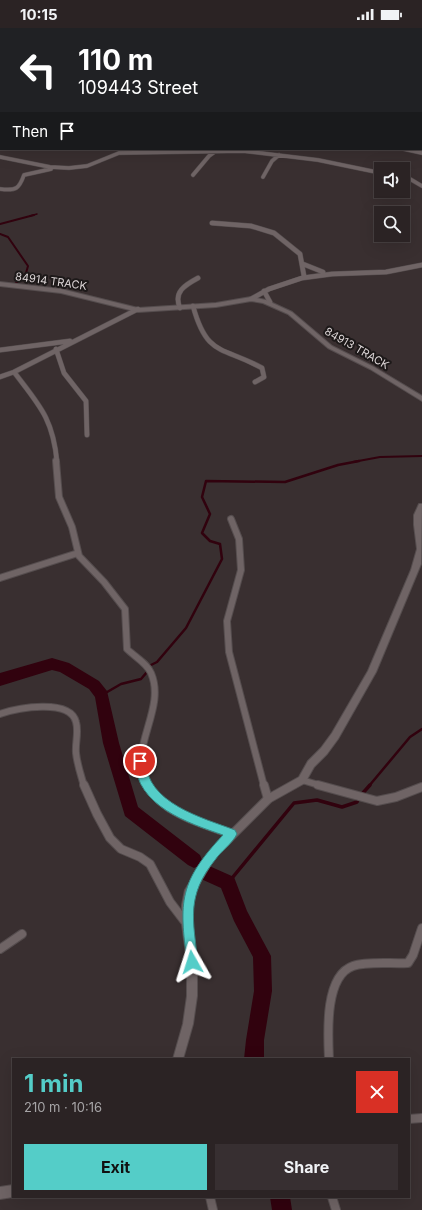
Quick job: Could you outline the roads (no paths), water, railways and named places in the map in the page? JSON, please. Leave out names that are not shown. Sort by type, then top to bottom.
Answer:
[{"type":"street","points":[[408,150],[422,153]]},
{"type":"street","points":[[193,175],[209,156],[216,151]]},
{"type":"street","points":[[0,188],[16,188],[22,184],[24,175],[55,168],[88,166],[111,154],[119,153],[243,151],[331,162],[374,172]]},
{"type":"street","points":[[263,177],[272,161],[279,155]]},
{"type":"street","points":[[0,157],[55,168]]},
{"type":"street","points":[[410,179],[422,182]]},
{"type":"street","points":[[410,179],[422,186]]},
{"type":"street","points":[[212,223],[244,225],[271,232],[301,256],[304,276]]},
{"type":"street","points":[[303,264],[325,273]]},
{"type":"street","points":[[251,300],[264,291],[304,276],[325,273],[387,272],[422,265]]},
{"type":"street","points":[[180,308],[176,300],[176,295],[179,289],[198,278]]},
{"type":"street","name":"84914 TRACK","points":[[0,284],[61,291],[141,309]]},
{"type":"street","points":[[264,291],[270,302]]},
{"type":"street","name":"84913 TRACK","points":[[1,375],[14,372],[56,349],[141,309],[180,308],[251,300],[270,302],[290,313],[330,347],[372,368],[422,399]]},
{"type":"street","points":[[193,306],[202,335],[211,344],[262,368],[264,377],[255,382]]},
{"type":"street","points":[[0,350],[61,341],[74,341]]},
{"type":"street","points":[[56,349],[64,372],[86,401],[87,436]]},
{"type":"street","points":[[14,372],[44,411],[50,423],[56,454],[59,497],[72,526],[78,553],[125,609],[127,649],[147,668],[152,677],[154,691],[152,716],[140,761],[147,787],[169,808],[232,834]]},
{"type":"street","points":[[178,1058],[188,1024],[192,996],[192,962],[187,924],[187,905],[190,890],[210,856],[268,798],[302,780],[311,764],[324,751],[335,736],[372,672],[408,590],[420,557],[421,545],[417,516],[421,508]]},
{"type":"street","points":[[231,519],[239,539],[242,565],[227,621],[229,652],[268,798]]},
{"type":"street","points":[[0,578],[78,553]]},
{"type":"street","points":[[0,714],[20,710],[56,707],[67,710],[72,715],[76,722],[76,753],[82,780],[108,836],[120,848],[145,859],[150,864],[168,900],[187,924]]},
{"type":"street","points":[[302,780],[377,801],[396,797],[422,786]]},
{"type":"street","points":[[329,1058],[329,1026],[333,996],[340,976],[351,966],[408,963],[413,955],[422,928]]},
{"type":"street","points":[[0,949],[22,934]]},
{"type":"street","points":[[410,1119],[422,1118]]},
{"type":"street","points":[[0,1193],[12,1191]]},
{"type":"street","points":[[210,1198],[213,1210]]},
{"type":"street","points":[[332,1198],[336,1210]]},
{"type":"waterway","points":[[30,216],[37,214]]},
{"type":"waterway","points":[[0,224],[34,215]]},
{"type":"waterway","points":[[0,234],[8,237],[28,266],[26,273],[15,284]]},
{"type":"waterway","points":[[353,462],[380,457],[422,456]]},
{"type":"waterway","points":[[151,665],[157,662],[186,628],[222,559],[220,544],[210,541],[202,533],[210,514],[202,497],[206,481],[285,482],[338,465],[359,461]]},
{"type":"waterway","points":[[0,680],[52,664],[64,667],[94,685],[102,695],[111,743],[131,811],[194,860]]},
{"type":"waterway","points":[[102,695],[121,684],[141,679],[147,672]]},
{"type":"waterway","points":[[369,786],[410,737],[422,729]]},
{"type":"waterway","points":[[362,794],[370,785]]},
{"type":"waterway","points":[[228,883],[294,803],[317,800],[342,807],[357,802],[359,798]]},
{"type":"waterway","points":[[207,873],[228,883],[240,915],[262,956],[263,991],[255,1040],[254,1058]]},
{"type":"waterway","points":[[280,1198],[282,1210]]}]
